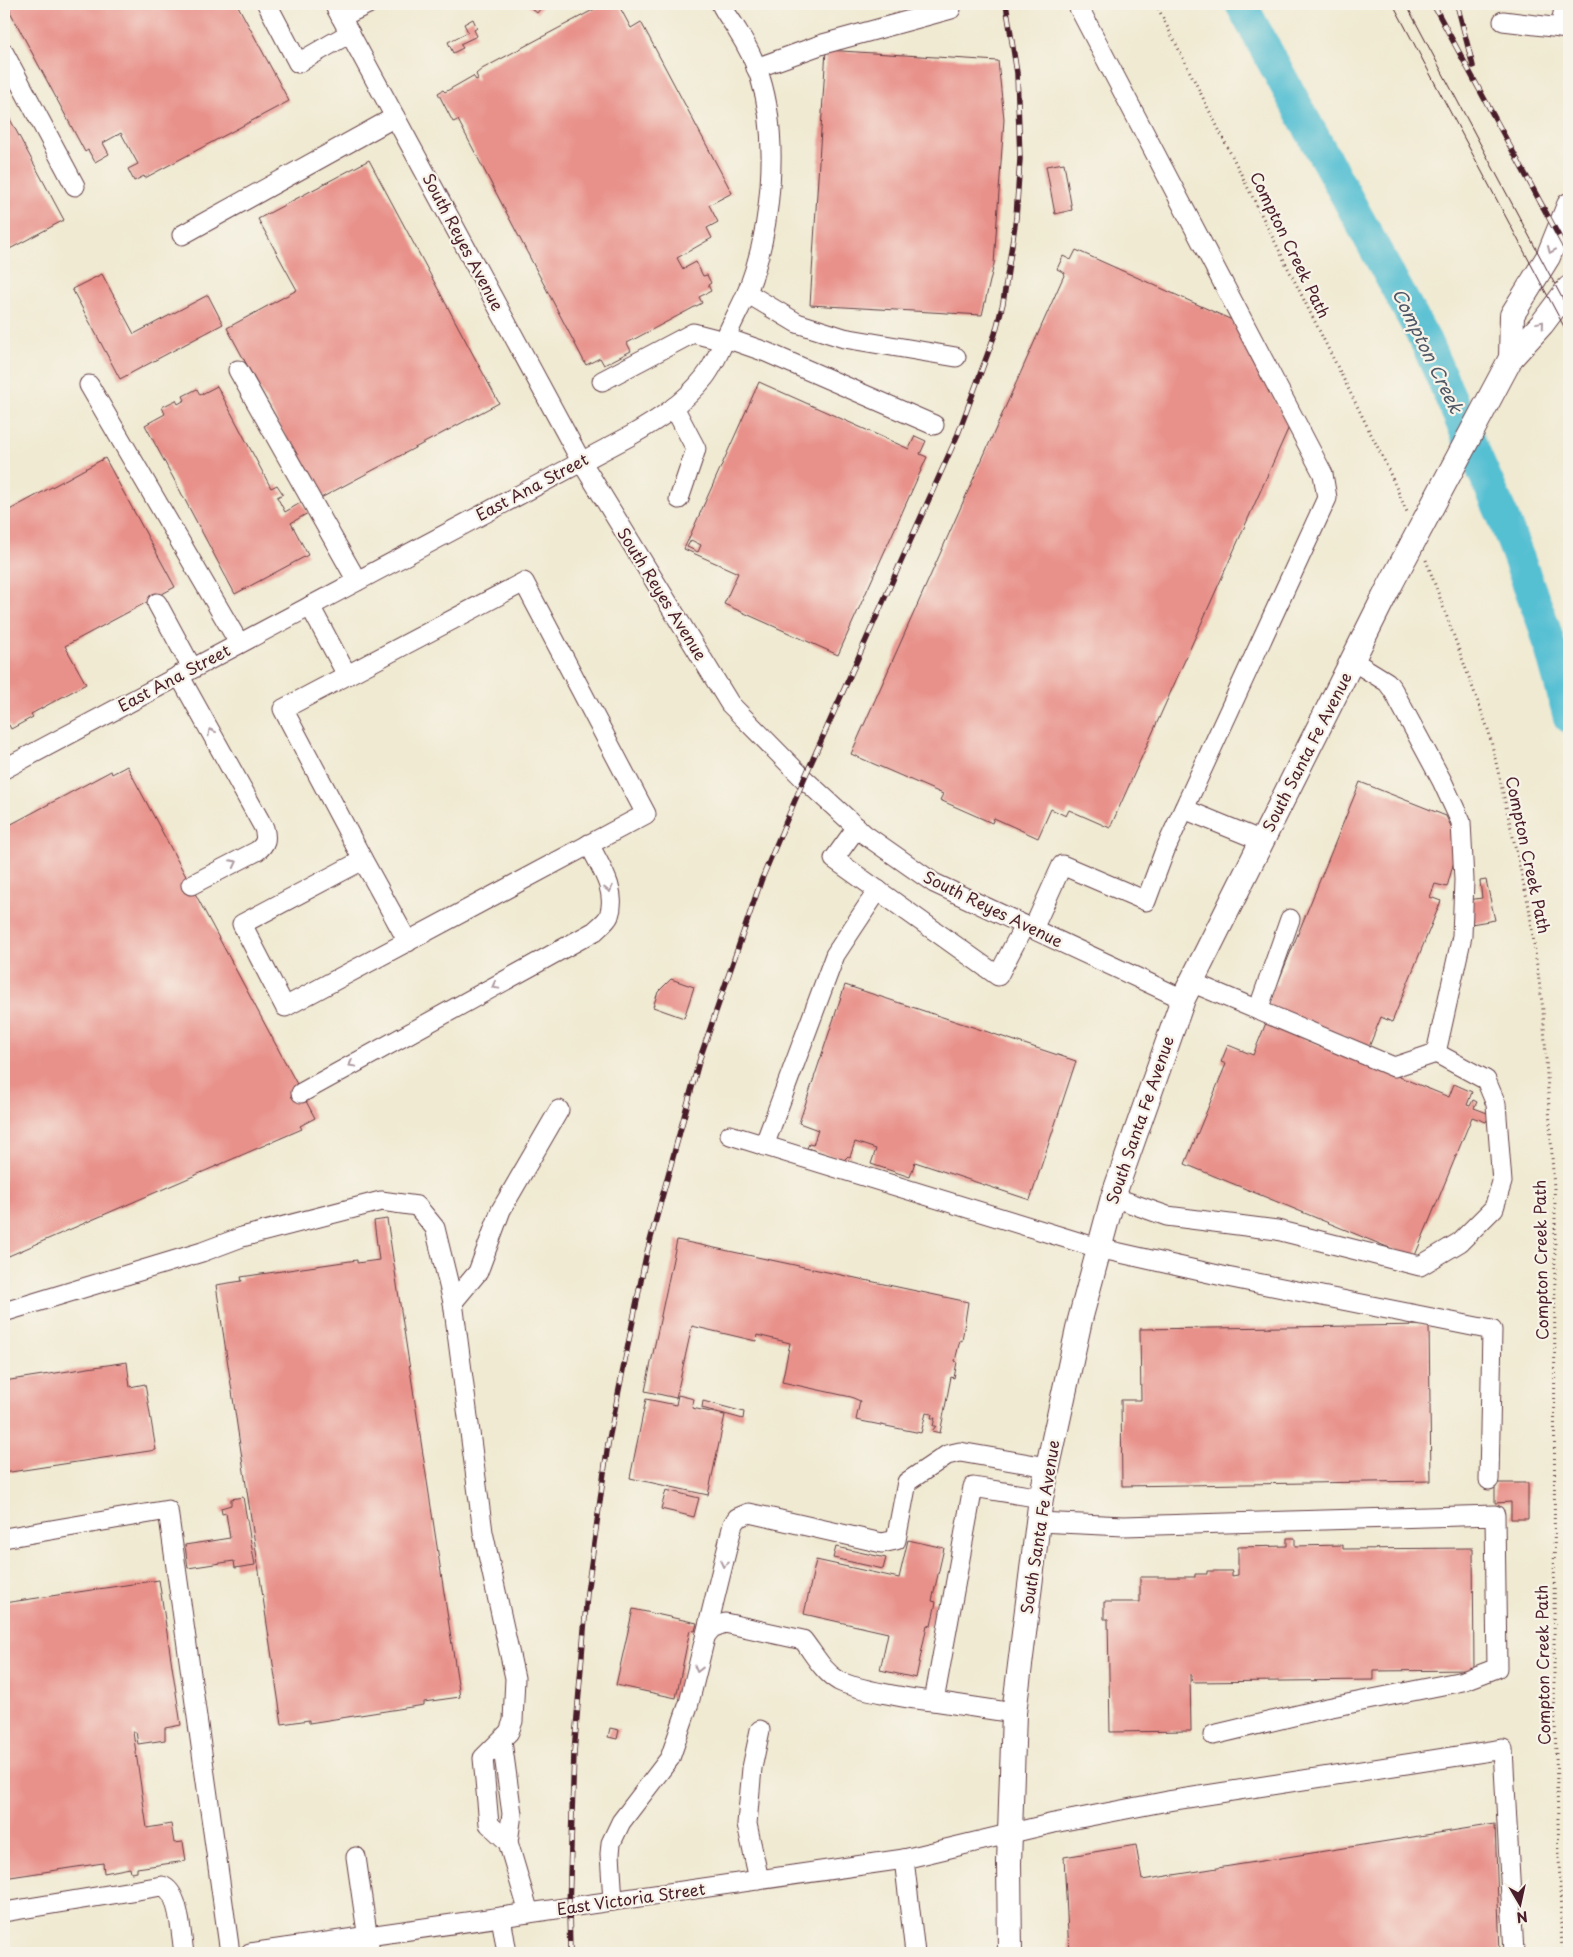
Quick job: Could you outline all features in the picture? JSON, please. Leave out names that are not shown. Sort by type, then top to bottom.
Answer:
[{"type":"main road","name":"South Santa Fe Avenue","points":[[1511,358],[1512,315],[1548,257],[1569,205]]},
{"type":"main road","name":"South Santa Fe Avenue","points":[[1010,1953],[1010,1834],[1014,1713],[1041,1498],[1098,1248],[1113,1197],[1187,990],[1417,536],[1511,358],[1542,324],[1569,288]]},
{"type":"street","points":[[267,4],[298,63],[342,18],[368,4]]},
{"type":"street","points":[[857,827],[834,859],[998,976],[1029,928],[1062,865],[1146,901],[1165,850],[1327,498],[1323,474],[1078,4]]},
{"type":"street","points":[[1503,21],[1565,29],[1565,4]]},
{"type":"street","name":"East Ana Street","points":[[4,769],[630,436],[674,407],[705,378],[747,293],[760,252],[767,215],[770,171],[767,108],[756,68],[724,5]]},
{"type":"street","points":[[756,68],[822,44],[951,8]]},
{"type":"street","name":"South Reyes Avenue","points":[[342,18],[581,461],[730,704],[804,779],[857,827],[934,883],[1029,928],[1187,990],[1258,1010],[1394,1067],[1436,1053]]},
{"type":"street","points":[[4,53],[75,186]]},
{"type":"street","points":[[182,235],[395,117]]},
{"type":"street","points":[[747,293],[797,323],[844,338],[956,357]]},
{"type":"street","points":[[602,380],[693,333],[725,339],[766,352],[934,425]]},
{"type":"street","points":[[238,370],[357,581]]},
{"type":"street","points":[[89,385],[240,643]]},
{"type":"street","points":[[674,407],[696,449],[679,498]]},
{"type":"street","points":[[364,860],[242,924],[285,1007],[408,942],[646,814],[524,582],[284,708],[408,942]]},
{"type":"street","points":[[157,603],[186,672],[264,828],[266,838],[264,846],[257,851],[190,885]]},
{"type":"street","points":[[310,606],[347,675]]},
{"type":"street","points":[[1113,1197],[1167,1216],[1277,1230],[1420,1266],[1460,1242],[1494,1208],[1502,1182],[1496,1104],[1486,1080],[1436,1053],[1462,936],[1464,880],[1461,822],[1442,781],[1393,690],[1387,682],[1353,661]]},
{"type":"street","points":[[1184,809],[1262,841]]},
{"type":"street","points":[[301,1093],[595,931],[608,917],[612,897],[607,880],[589,844]]},
{"type":"street","points":[[764,1146],[835,954],[878,890]]},
{"type":"street","points":[[1258,1010],[1290,919]]},
{"type":"street","points":[[452,1302],[478,1272],[501,1210],[559,1110]]},
{"type":"street","points":[[730,1135],[1098,1248],[1226,1278],[1492,1330],[1489,1480]]},
{"type":"street","points":[[4,1312],[202,1252],[242,1237],[381,1201],[417,1206],[435,1228],[452,1302],[483,1532],[515,1678],[513,1721],[509,1732],[483,1758],[489,1824],[508,1842],[529,1913]]},
{"type":"street","points":[[613,1901],[611,1842],[621,1822],[670,1758],[689,1703],[733,1524],[737,1518],[749,1513],[887,1542],[896,1540],[907,1482],[947,1455],[967,1452],[1047,1467]]},
{"type":"street","points":[[934,1702],[973,1487],[1041,1498]]},
{"type":"street","points":[[4,1538],[168,1510],[230,1953]]},
{"type":"street","points":[[1038,1522],[1124,1526],[1495,1515],[1497,1668],[1463,1681],[1327,1708],[1214,1735]]},
{"type":"street","points":[[706,1635],[712,1628],[724,1624],[803,1640],[826,1671],[838,1680],[920,1700],[1014,1713]]},
{"type":"street","points":[[759,1880],[747,1824],[752,1768],[760,1730]]},
{"type":"street","name":"East Victoria Street","points":[[250,1953],[369,1945],[501,1917],[904,1859],[1010,1834],[1168,1801],[1503,1749],[1514,1953]]},
{"type":"street","points":[[356,1857],[369,1945]]},
{"type":"street","points":[[904,1859],[915,1953]]},
{"type":"street","points":[[4,1912],[162,1886],[168,1887],[175,1896],[184,1953]]},
{"type":"street","points":[[501,1917],[507,1953]]},
{"type":"path","name":"Compton Creek Path","points":[[1156,4],[1401,499]]},
{"type":"path","name":"Compton Creek Path","points":[[1434,582],[1489,732],[1529,907],[1543,1010],[1555,1205],[1554,1688],[1562,1953]]},
{"type":"building","points":[[6,4],[237,4],[289,101],[145,178],[144,176],[134,181],[128,169],[138,164],[121,133],[103,143],[109,154],[95,162],[88,150],[85,152]]},
{"type":"building","points":[[526,4],[544,4],[537,13]]},
{"type":"building","points":[[604,4],[618,4],[631,28],[641,22],[732,193],[709,205],[718,222],[707,228],[712,238],[677,258],[683,269],[696,262],[703,276],[707,275],[711,283],[708,285],[711,291],[699,297],[702,303],[627,343],[631,351],[604,365],[600,358],[586,365],[458,120],[453,122],[438,93],[443,90],[445,92],[473,76],[476,80],[478,79],[476,74],[482,69]]},
{"type":"building","points":[[1480,4],[1497,4],[1497,5],[1481,7]]},
{"type":"building","points":[[473,19],[477,28],[474,30],[477,36],[460,44],[463,48],[453,53],[448,42],[468,32],[464,24]]},
{"type":"building","points":[[826,50],[998,61],[1004,119],[994,264],[982,315],[810,305]]},
{"type":"building","points":[[4,108],[64,220],[4,252]]},
{"type":"building","points":[[369,160],[499,403],[319,499],[227,328],[297,290],[258,219]]},
{"type":"building","points":[[1064,163],[1072,210],[1055,214],[1046,166]]},
{"type":"building","points":[[1076,250],[1232,320],[1289,427],[1110,828],[1069,810],[1066,816],[1051,809],[1038,838],[994,818],[992,823],[940,800],[943,794],[851,754],[1065,273],[1057,269],[1063,256],[1071,260]]},
{"type":"building","points":[[102,274],[134,334],[208,295],[223,324],[120,379],[72,289]]},
{"type":"building","points":[[759,382],[909,449],[915,436],[926,441],[920,454],[927,457],[838,655],[724,604],[738,573],[684,549]],"holes":[[[691,540],[701,545],[698,552],[687,547]]]},
{"type":"building","points":[[217,386],[271,488],[277,485],[283,494],[277,497],[285,512],[302,502],[308,513],[291,523],[308,555],[235,594],[145,425],[165,414],[162,407],[176,400],[178,404],[185,400],[183,396],[197,389],[200,395]]},
{"type":"building","points":[[105,458],[175,587],[65,646],[86,684],[31,714],[33,717],[11,729],[9,725],[4,728],[4,513]]},
{"type":"building","points":[[127,766],[315,1118],[300,1126],[302,1129],[4,1258],[4,828],[111,771],[112,774]]},
{"type":"building","points":[[1360,782],[1446,816],[1459,843],[1447,887],[1435,884],[1430,897],[1441,901],[1392,1022],[1381,1017],[1369,1047],[1268,1006],[1273,984],[1277,985]]},
{"type":"building","points":[[1486,880],[1495,920],[1471,924],[1468,900],[1482,898],[1480,881]]},
{"type":"building","points":[[671,979],[694,987],[684,1018],[653,1007],[658,992]]},
{"type":"building","points":[[845,985],[1076,1061],[1030,1200],[915,1162],[910,1177],[871,1164],[876,1149],[855,1142],[850,1157],[848,1156],[844,1160],[807,1148],[809,1144],[813,1145],[818,1130],[799,1123]]},
{"type":"building","points":[[1266,1023],[1449,1097],[1454,1084],[1472,1092],[1467,1105],[1470,1106],[1473,1100],[1477,1102],[1474,1108],[1490,1114],[1486,1122],[1472,1117],[1414,1258],[1185,1164],[1226,1064],[1221,1062],[1228,1045],[1253,1055]]},
{"type":"building","points":[[387,1219],[460,1697],[424,1702],[424,1705],[309,1723],[309,1720],[282,1724],[216,1285],[242,1281],[241,1277],[357,1260],[357,1263],[379,1260],[374,1221]]},
{"type":"building","points":[[677,1240],[968,1302],[962,1341],[960,1340],[955,1361],[957,1362],[954,1378],[951,1377],[940,1433],[932,1431],[936,1426],[933,1426],[935,1418],[931,1418],[932,1414],[926,1413],[921,1433],[856,1420],[860,1401],[851,1397],[782,1382],[790,1343],[757,1335],[756,1341],[692,1326],[676,1398],[645,1391]]},
{"type":"building","points":[[1429,1325],[1431,1481],[1122,1486],[1121,1400],[1141,1400],[1140,1329]]},
{"type":"building","points":[[127,1362],[130,1387],[145,1384],[156,1450],[4,1473],[4,1381]]},
{"type":"building","points":[[678,1395],[694,1399],[692,1408],[725,1415],[708,1495],[630,1478],[646,1399],[676,1405]]},
{"type":"building","points":[[703,1401],[744,1412],[743,1419],[702,1408]]},
{"type":"building","points":[[1495,1483],[1528,1483],[1528,1519],[1511,1519],[1511,1502],[1495,1503]]},
{"type":"building","points":[[666,1490],[699,1498],[694,1517],[661,1509]]},
{"type":"building","points":[[243,1497],[255,1565],[235,1568],[234,1561],[188,1568],[185,1545],[230,1538],[226,1513],[222,1514],[221,1508],[231,1505],[231,1499]]},
{"type":"building","points":[[1287,1538],[1295,1538],[1295,1546],[1343,1545],[1343,1549],[1473,1548],[1474,1670],[1374,1671],[1374,1680],[1193,1682],[1192,1675],[1190,1675],[1191,1731],[1110,1732],[1108,1619],[1104,1619],[1104,1602],[1140,1602],[1140,1577],[1195,1577],[1195,1574],[1207,1574],[1207,1571],[1232,1571],[1232,1576],[1238,1575],[1238,1547],[1287,1546]]},
{"type":"building","points":[[908,1540],[944,1548],[932,1601],[936,1602],[931,1626],[927,1625],[916,1678],[880,1670],[888,1633],[804,1614],[816,1560],[899,1578]]},
{"type":"building","points":[[836,1547],[886,1558],[883,1569],[833,1558]]},
{"type":"building","points":[[159,1580],[181,1725],[165,1728],[165,1740],[138,1744],[136,1732],[133,1732],[147,1828],[171,1824],[174,1843],[183,1842],[186,1861],[137,1868],[137,1872],[131,1873],[130,1868],[104,1873],[103,1863],[4,1878],[4,1603]]},
{"type":"building","points":[[633,1609],[697,1623],[695,1631],[690,1630],[676,1698],[616,1685]]},
{"type":"building","points":[[610,1728],[619,1730],[617,1739],[608,1737]]},
{"type":"building","points":[[1495,1824],[1500,1953],[1069,1953],[1064,1857],[1136,1845],[1142,1880]]},
{"type":"waterway","name":"Compton Creek","points":[[1241,4],[1426,342],[1503,517],[1544,626],[1569,717]]},
{"type":"tram line","points":[[1393,4],[1569,336]]},
{"type":"tram line","points":[[1406,4],[1569,311]]},
{"type":"railway","points":[[570,1953],[569,1908],[574,1753],[587,1593],[608,1444],[646,1256],[700,1058],[761,881],[804,779],[958,434],[995,334],[1003,303],[1016,218],[1020,159],[1017,73],[1006,4]]},
{"type":"railway","points":[[1433,4],[1569,255]]},
{"type":"railway","points":[[1457,4],[1473,66]]}]
